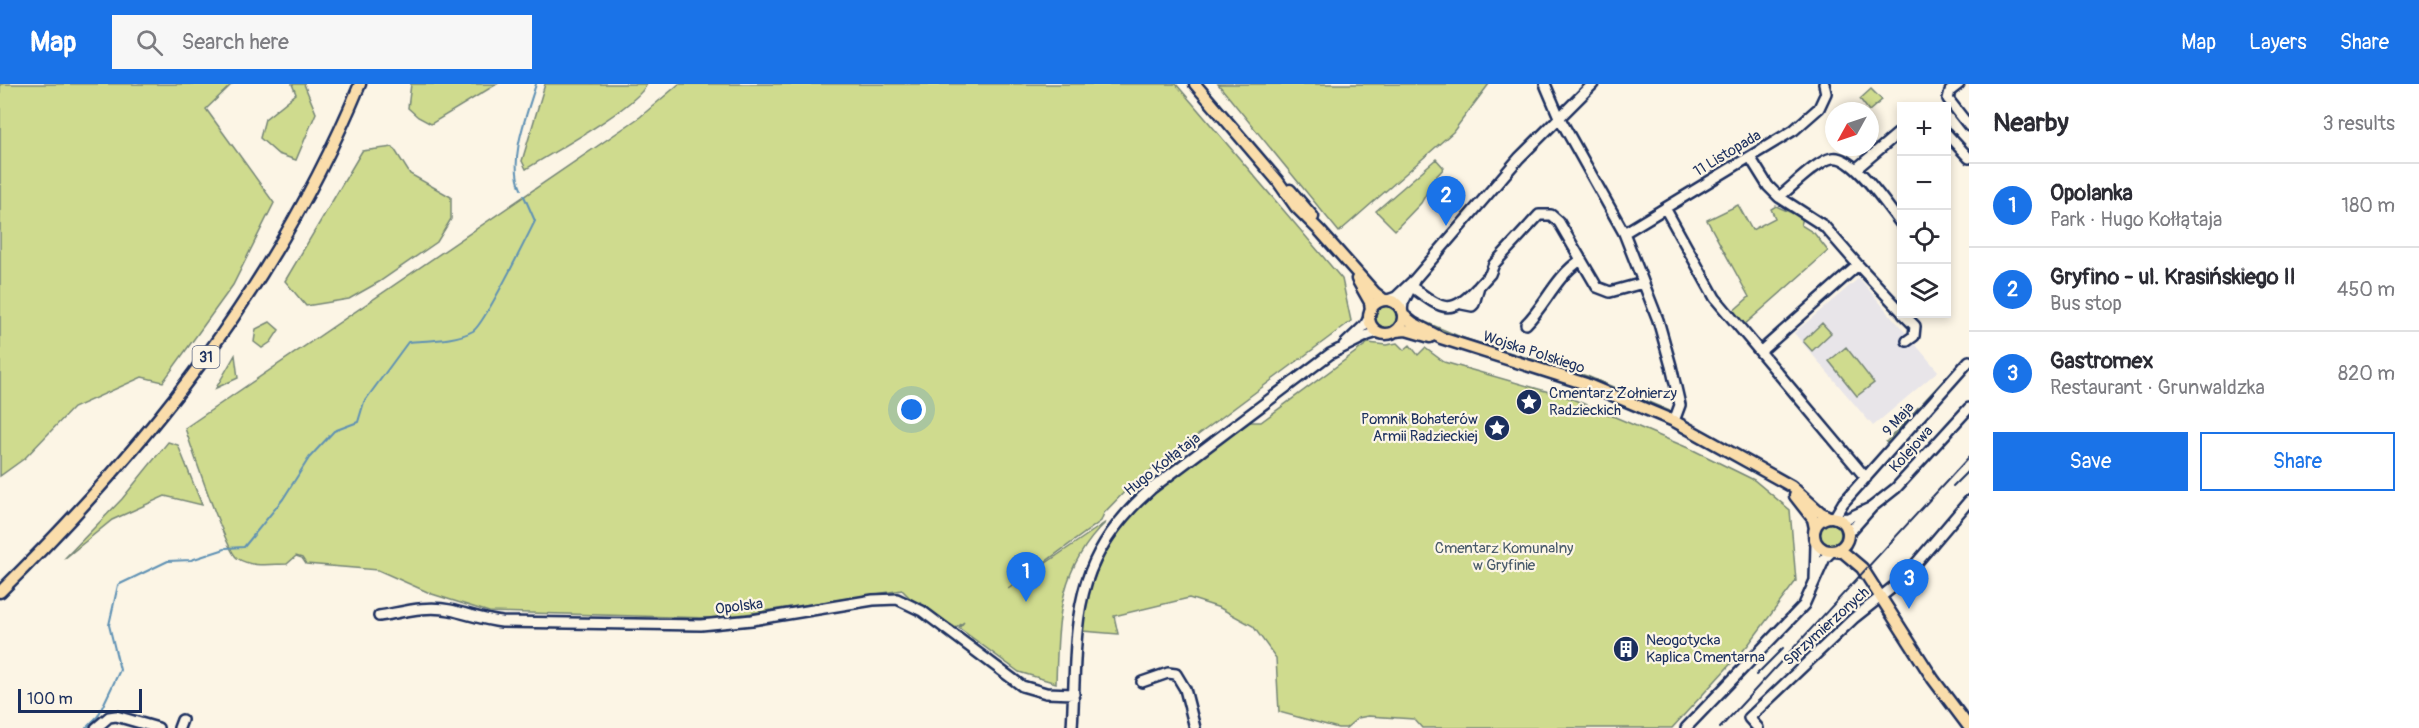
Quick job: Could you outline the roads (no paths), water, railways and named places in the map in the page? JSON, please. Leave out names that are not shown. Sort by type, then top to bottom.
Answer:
[{"type":"main road","name":"31","points":[[0,592],[122,465],[219,339],[295,216],[335,140],[360,84]]},
{"type":"main road","points":[[1195,84],[1277,180],[1301,202],[1320,231],[1377,296],[1396,304],[1402,313],[1402,324],[1396,331],[1387,334],[1378,332],[1372,327],[1370,302],[1354,270]]},
{"type":"main road","points":[[1370,314],[1376,304],[1386,300]]},
{"type":"main road","name":"Wojska Polskiego","points":[[1402,313],[1408,320],[1441,338]]},
{"type":"main road","name":"Wojska Polskiego","points":[[1396,331],[1406,330],[1441,338],[1594,387],[1674,421],[1800,493],[1820,512],[1834,518]]},
{"type":"main road","name":"Wojska Polskiego","points":[[1777,480],[1801,502],[1813,519],[1815,528]]},
{"type":"main road","points":[[1862,568],[1843,552],[1823,550],[1816,543],[1815,528],[1821,520],[1834,518],[1845,525],[1847,536],[1862,568],[1933,679],[1969,727]]},
{"type":"main road","points":[[1834,551],[1842,547],[1847,536]]},
{"type":"street","points":[[1545,84],[1559,117],[1624,232],[1658,320],[1680,405],[1674,421]]},
{"type":"street","points":[[1402,313],[1413,283],[1514,164],[1593,84]]},
{"type":"street","points":[[1959,84],[1950,91],[1948,99],[1969,126]]},
{"type":"street","name":"11 Listopada","points":[[1624,232],[1794,130],[1813,114],[1823,101],[1827,85]]},
{"type":"street","points":[[1856,169],[1897,134]]},
{"type":"street","points":[[1951,138],[1969,158]]},
{"type":"street","points":[[1750,157],[1768,186],[1779,197],[1824,226],[1897,308]]},
{"type":"street","points":[[1779,197],[1825,161],[1831,158],[1846,160],[1897,219]]},
{"type":"street","points":[[1665,208],[1715,298],[1866,478]]},
{"type":"street","points":[[1413,283],[1444,306],[1455,307],[1462,303],[1472,306],[1479,286],[1507,250],[1539,215],[1544,214],[1551,215],[1559,222],[1593,283],[1604,290],[1619,291],[1643,283]]},
{"type":"street","points":[[1526,324],[1539,310],[1543,300],[1574,264],[1581,260]]},
{"type":"street","points":[[1761,351],[1858,266]]},
{"type":"street","points":[[1386,300],[1413,283]]},
{"type":"street","name":"Hugo Kołłątaja","points":[[1072,728],[1080,600],[1091,567],[1109,533],[1128,509],[1151,489],[1342,347],[1365,325],[1370,314]]},
{"type":"street","points":[[1907,318],[1915,326],[1914,336],[1907,341]]},
{"type":"street","name":"Hugo Kołłątaja","points":[[1342,347],[1378,332]]},
{"type":"street","name":"9 Maja","points":[[1834,518],[1843,503],[1969,361]]},
{"type":"street","name":"Kolejowa","points":[[1847,536],[1872,507],[1896,488],[1969,408]]},
{"type":"street","name":"Sprzymierzonych","points":[[1758,728],[1749,718],[1854,618],[1902,580],[1969,501]]},
{"type":"street","name":"Kolejowa","points":[[1834,518],[1844,519],[1872,507]]},
{"type":"street","points":[[1815,583],[1816,543]]},
{"type":"street","points":[[1686,728],[1799,610],[1809,597],[1825,558],[1834,551]]},
{"type":"street","name":"Opolska","points":[[379,616],[420,608],[438,608],[502,622],[701,625],[752,620],[873,600],[897,599],[922,611],[1022,686],[1046,693],[1074,694]]},
{"type":"street","points":[[1142,682],[1168,673],[1176,674],[1185,689],[1195,728]]},
{"type":"street","points":[[96,728],[109,717],[116,716],[158,728]]},
{"type":"waterway","points":[[521,189],[517,165],[518,151],[536,84]]},
{"type":"waterway","points":[[226,548],[244,547],[283,499],[309,458],[334,431],[358,422],[364,402],[408,342],[458,337],[473,331],[479,325],[535,221],[524,196]]},
{"type":"waterway","points":[[86,728],[98,716],[120,670],[109,625],[118,585],[168,561],[191,560],[225,549]]},
{"type":"railway","points":[[1720,728],[1969,457]]},
{"type":"railway","points":[[1953,486],[1969,470]]},
{"type":"railway","points":[[1756,675],[1783,648]]},
{"type":"place","name":"Gryfino - ul. Krasińskiego II","points":[[1446,226]]},
{"type":"place","name":"Cmentarz Żołnierzy Radzieckich","points":[[1529,402]]},
{"type":"place","name":"Pomnik Bohaterów Armii Radzieckiej","points":[[1497,428]]},
{"type":"place","name":"Opolanka","points":[[1026,602]]},
{"type":"place","name":"Gastromex","points":[[1909,609]]},
{"type":"place","name":"Neogotycka Kaplica Cmentarna","points":[[1626,649]]},
{"type":"park label","name":"Cmentarz Komunalny w Gryfinie","points":[[1504,556]]}]
